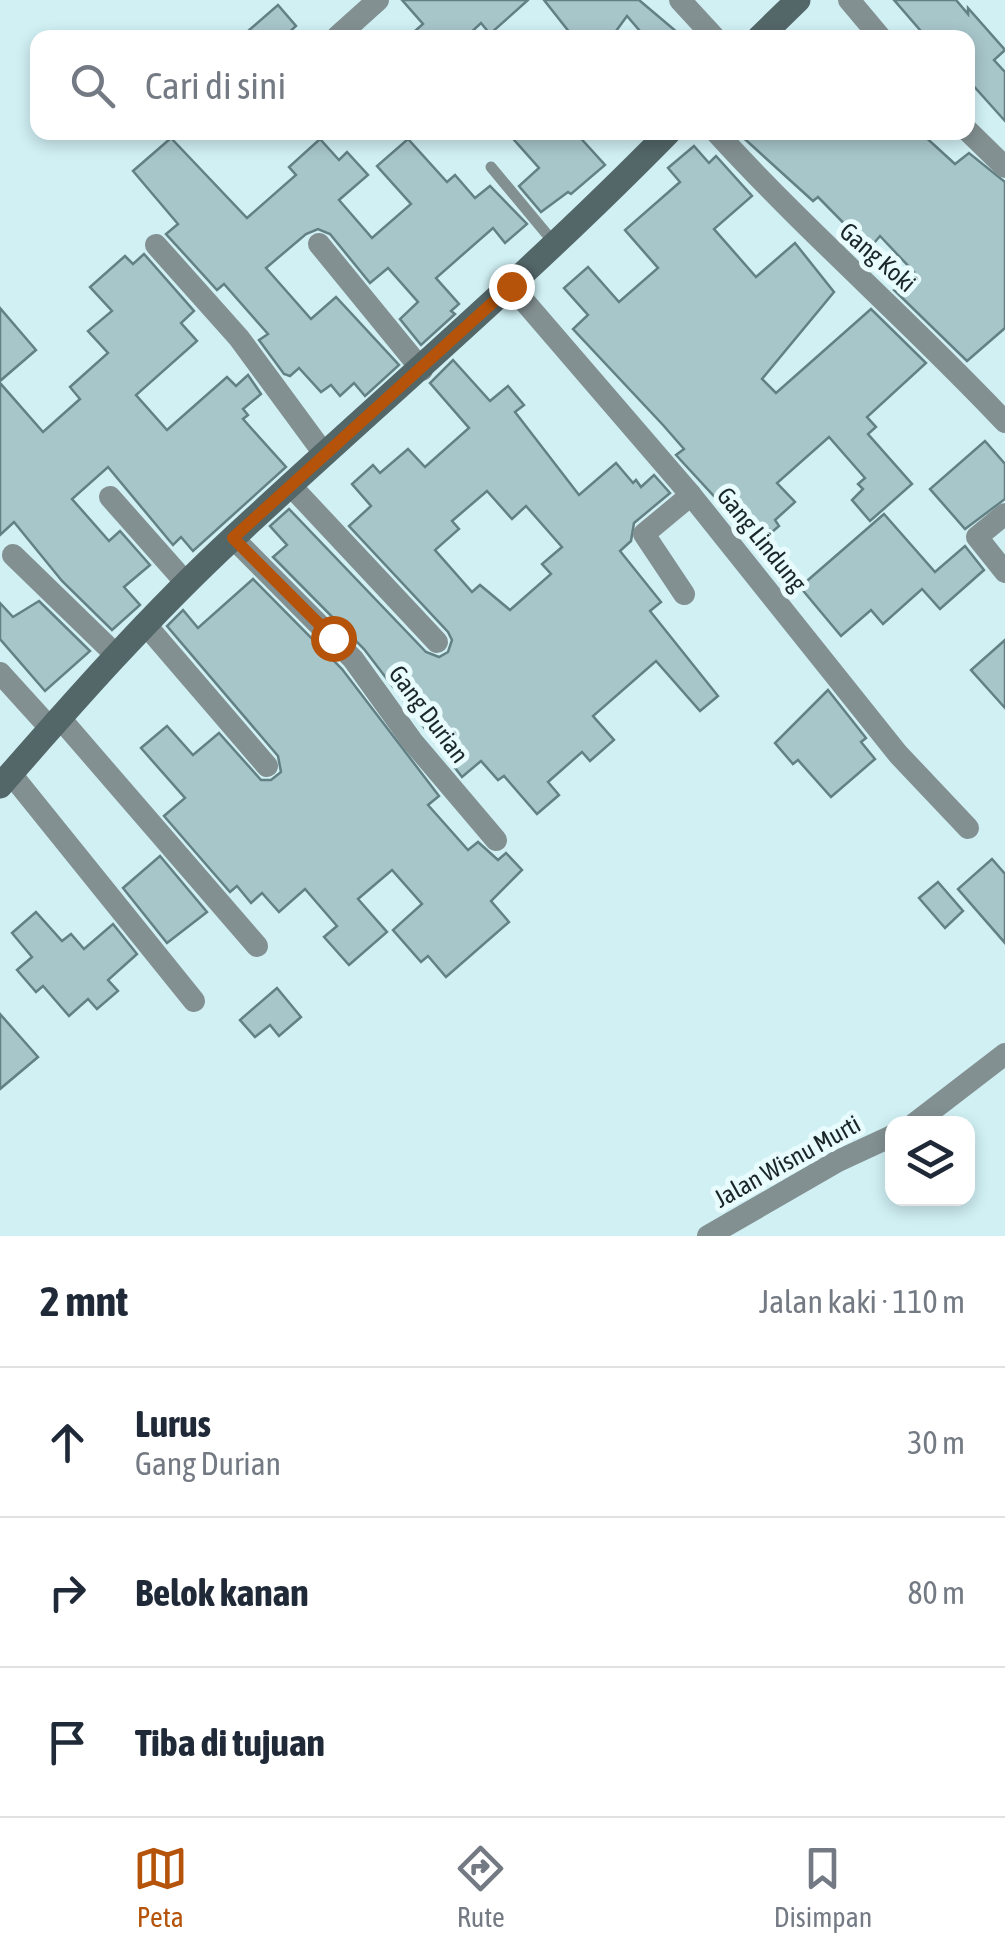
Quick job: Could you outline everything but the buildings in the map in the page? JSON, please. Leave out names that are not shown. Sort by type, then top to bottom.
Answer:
[{"type":"street","points":[[345,30],[378,0]]},
{"type":"street","points":[[680,0],[708,30]]},
{"type":"street","points":[[767,30],[798,0]]},
{"type":"street","points":[[849,0],[875,30]]},
{"type":"street","points":[[975,138],[1005,167]]},
{"type":"street","points":[[194,1001],[5,780],[116,655],[233,538],[422,370],[661,140]]},
{"type":"street","name":"Gang Koki","points":[[723,140],[794,218],[915,326],[1005,422]]},
{"type":"street","points":[[319,244],[422,370]]},
{"type":"street","points":[[156,245],[239,338],[325,455]]},
{"type":"street","name":"Gang Lindung","points":[[511,286],[691,495],[898,754],[968,828]]},
{"type":"street","points":[[291,486],[438,642]]},
{"type":"street","points":[[684,594],[644,534],[691,495]]},
{"type":"street","points":[[110,497],[186,584]]},
{"type":"street","points":[[1005,514],[977,537],[1005,572]]},
{"type":"street","name":"Gang Durian","points":[[233,538],[353,659],[412,741],[496,840]]},
{"type":"street","points":[[14,554],[116,655]]},
{"type":"street","points":[[146,624],[268,766]]},
{"type":"street","points":[[0,674],[55,722],[257,946]]},
{"type":"street","points":[[924,1116],[1005,1054]]},
{"type":"street","name":"Jalan Wisnu Murti","points":[[708,1236],[838,1160],[885,1139]]},
{"type":"lane","points":[[490,166],[555,244]]},
{"type":"route","points":[[333,638],[233,538],[511,286]]}]
